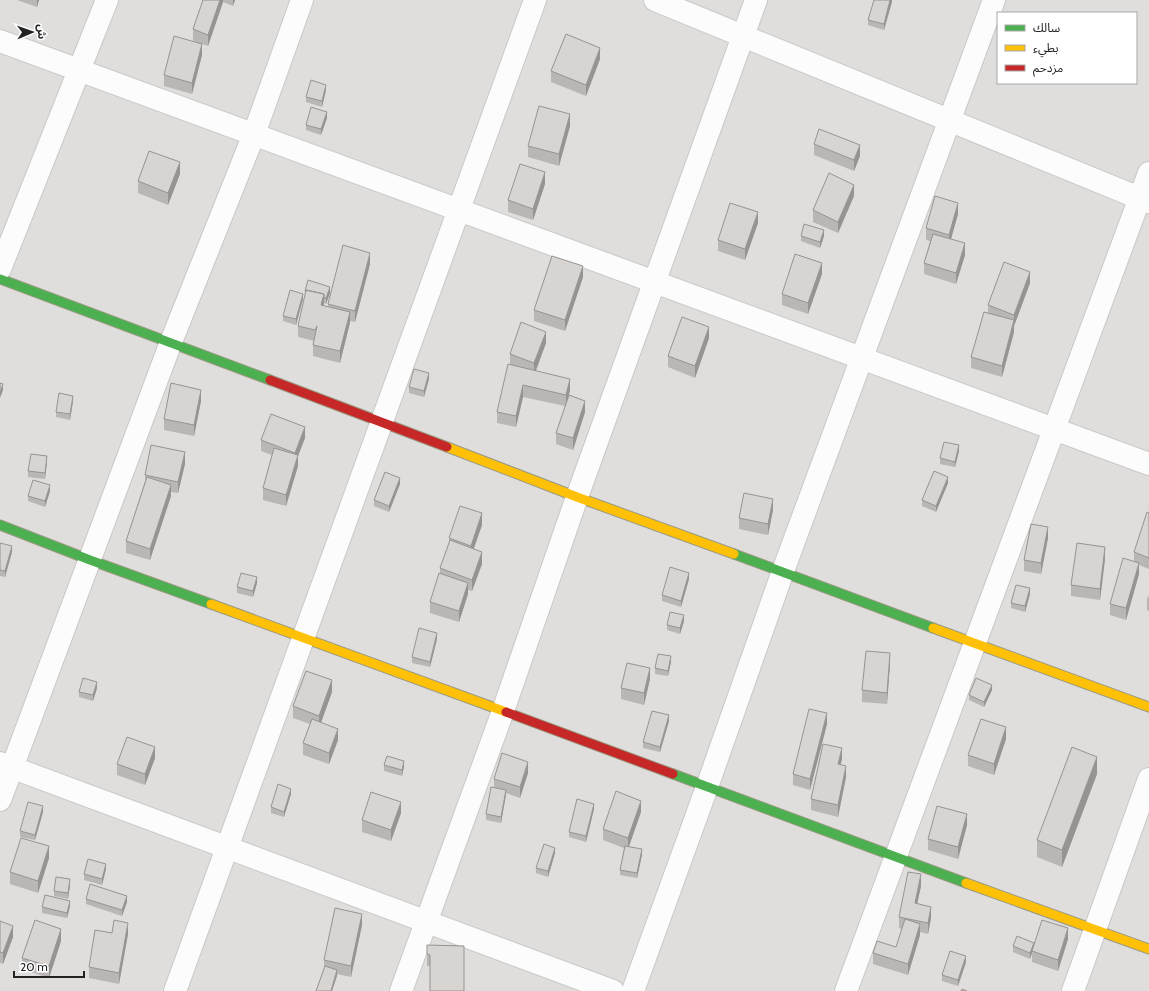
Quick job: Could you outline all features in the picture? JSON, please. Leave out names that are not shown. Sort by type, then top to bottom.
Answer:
[{"type":"main road","points":[[0,279],[171,342],[577,497],[1149,707]]},
{"type":"main road","points":[[0,525],[90,560],[503,711],[895,857],[1149,949]]},
{"type":"street","points":[[0,269],[107,0]]},
{"type":"street","points":[[0,800],[6,765],[90,560],[171,342],[254,134],[302,0]]},
{"type":"street","points":[[176,991],[535,0]]},
{"type":"street","points":[[655,0],[1144,200]]},
{"type":"street","points":[[401,991],[503,711],[577,497],[756,0]]},
{"type":"street","points":[[633,991],[708,787],[783,572],[994,0]]},
{"type":"street","points":[[0,41],[1149,464]]},
{"type":"street","points":[[846,991],[974,642],[1144,200],[1149,173]]},
{"type":"street","points":[[6,765],[613,991]]},
{"type":"street","points":[[1073,991],[1149,779]]},
{"type":"shaded area","points":[[0,0],[1149,0],[1149,991],[0,991]]},
{"type":"building","points":[[203,0],[220,0],[208,35],[193,29]]},
{"type":"building","points":[[874,0],[890,0],[884,24],[868,20]]},
{"type":"building","points":[[566,34],[600,48],[586,85],[551,71]]},
{"type":"building","points":[[174,36],[202,44],[192,83],[164,75]]},
{"type":"building","points":[[311,80],[326,85],[322,101],[306,97]]},
{"type":"building","points":[[539,106],[570,114],[559,154],[528,146]]},
{"type":"building","points":[[311,107],[327,112],[321,129],[306,125]]},
{"type":"building","points":[[819,129],[860,145],[854,160],[814,144]]},
{"type":"building","points":[[149,151],[180,162],[168,193],[138,181]]},
{"type":"building","points":[[520,164],[545,172],[533,209],[508,200]]},
{"type":"building","points":[[829,173],[854,185],[838,222],[813,210]]},
{"type":"building","points":[[935,196],[958,203],[949,235],[926,228]]},
{"type":"building","points":[[730,203],[758,212],[745,249],[718,240]]},
{"type":"building","points":[[804,224],[824,230],[820,242],[801,236]]},
{"type":"building","points":[[933,234],[965,243],[956,273],[924,263]]},
{"type":"building","points":[[343,245],[370,253],[355,311],[328,304]]},
{"type":"building","points":[[795,254],[822,263],[808,303],[782,294]]},
{"type":"building","points":[[552,256],[583,266],[565,320],[534,310]]},
{"type":"building","points":[[1004,262],[1030,272],[1014,315],[988,305]]},
{"type":"building","points":[[308,280],[330,287],[326,298],[324,298],[324,294],[305,291]]},
{"type":"building","points":[[290,290],[303,294],[296,319],[283,316]]},
{"type":"building","points":[[306,290],[324,294],[321,305],[350,312],[340,351],[313,345],[317,326],[315,330],[298,326]]},
{"type":"building","points":[[984,312],[1014,320],[1002,366],[971,357]]},
{"type":"building","points":[[682,317],[709,327],[695,366],[668,356]]},
{"type":"building","points":[[521,322],[546,332],[534,363],[510,354]]},
{"type":"building","points":[[508,364],[570,379],[566,395],[523,385],[516,416],[497,412]]},
{"type":"building","points":[[414,369],[429,373],[424,391],[409,387]]},
{"type":"building","points":[[0,383],[3,384],[0,393]]},
{"type":"building","points":[[171,383],[201,390],[194,425],[164,419]]},
{"type":"building","points":[[59,393],[73,396],[70,414],[56,412]]},
{"type":"building","points":[[569,395],[585,401],[573,438],[556,433]]},
{"type":"building","points":[[271,414],[305,427],[295,453],[261,440]]},
{"type":"building","points":[[944,442],[959,445],[955,462],[940,458]]},
{"type":"building","points":[[151,445],[185,452],[178,482],[145,475]]},
{"type":"building","points":[[274,448],[298,455],[286,495],[263,488]]},
{"type":"building","points":[[31,454],[47,456],[45,473],[28,471]]},
{"type":"building","points":[[934,471],[948,477],[936,506],[922,500]]},
{"type":"building","points":[[385,472],[400,478],[389,506],[374,500]]},
{"type":"building","points":[[147,477],[171,485],[150,549],[126,541]]},
{"type":"building","points":[[33,480],[50,485],[45,501],[28,496]]},
{"type":"building","points":[[744,493],[773,499],[768,524],[739,518]]},
{"type":"building","points":[[460,506],[482,513],[471,546],[449,538]]},
{"type":"building","points":[[1147,512],[1149,513],[1149,558],[1134,552]]},
{"type":"building","points":[[1031,524],[1048,527],[1041,563],[1024,560]]},
{"type":"building","points":[[450,540],[482,552],[472,580],[440,568]]},
{"type":"building","points":[[0,543],[12,546],[5,571],[0,570]]},
{"type":"building","points":[[1077,543],[1105,547],[1100,589],[1071,585]]},
{"type":"building","points":[[1123,558],[1139,563],[1126,608],[1110,604]]},
{"type":"building","points":[[670,567],[689,573],[681,601],[662,595]]},
{"type":"building","points":[[241,573],[257,577],[253,591],[237,587]]},
{"type":"building","points":[[439,573],[468,583],[459,611],[430,602]]},
{"type":"building","points":[[1016,585],[1030,588],[1025,606],[1011,603]]},
{"type":"building","points":[[670,612],[684,615],[680,628],[667,625]]},
{"type":"building","points":[[419,628],[437,633],[430,662],[412,657]]},
{"type":"building","points":[[866,651],[890,653],[887,693],[862,690]]},
{"type":"building","points":[[658,654],[671,656],[668,671],[655,668]]},
{"type":"building","points":[[627,663],[650,668],[644,693],[621,688]]},
{"type":"building","points":[[306,671],[332,680],[319,716],[293,706]]},
{"type":"building","points":[[83,678],[97,682],[93,695],[79,692]]},
{"type":"building","points":[[976,678],[992,685],[984,702],[969,695]]},
{"type":"building","points":[[809,709],[827,713],[810,779],[793,774]]},
{"type":"building","points":[[652,711],[669,715],[660,747],[643,742]]},
{"type":"building","points":[[312,719],[338,729],[329,753],[303,743]]},
{"type":"building","points":[[981,719],[1006,727],[994,764],[968,755]]},
{"type":"building","points":[[127,737],[155,747],[145,774],[117,764]]},
{"type":"building","points":[[823,744],[842,748],[838,764],[846,766],[838,805],[811,799]]},
{"type":"building","points":[[1072,747],[1097,757],[1062,850],[1037,840]]},
{"type":"building","points":[[502,753],[528,762],[520,787],[494,779]]},
{"type":"building","points":[[387,756],[404,761],[402,770],[384,765]]},
{"type":"building","points":[[278,784],[291,789],[284,812],[271,807]]},
{"type":"building","points":[[491,787],[506,790],[501,817],[486,814]]},
{"type":"building","points":[[616,791],[641,801],[628,838],[603,829]]},
{"type":"building","points":[[371,792],[401,802],[391,830],[362,820]]},
{"type":"building","points":[[577,799],[594,804],[586,836],[569,832]]},
{"type":"building","points":[[28,802],[43,806],[35,835],[20,831]]},
{"type":"building","points":[[937,806],[967,814],[958,847],[928,839]]},
{"type":"building","points":[[21,838],[49,846],[38,881],[10,872]]},
{"type":"building","points":[[544,844],[555,848],[548,871],[536,868]]},
{"type":"building","points":[[625,846],[642,849],[637,873],[620,870]]},
{"type":"building","points":[[88,859],[106,864],[102,879],[84,874]]},
{"type":"building","points":[[908,872],[921,874],[915,903],[931,907],[928,923],[899,917]]},
{"type":"building","points":[[56,877],[70,879],[68,893],[54,891]]},
{"type":"building","points":[[90,884],[127,896],[122,910],[86,899]]},
{"type":"building","points":[[45,895],[70,901],[67,913],[42,907]]},
{"type":"building","points":[[335,908],[362,914],[351,966],[324,960]]},
{"type":"building","points":[[905,919],[920,924],[908,964],[873,953],[877,941],[896,947]]},
{"type":"building","points":[[35,920],[61,929],[49,966],[22,958]]},
{"type":"building","points":[[114,920],[128,923],[119,973],[89,967],[95,930],[112,933]]},
{"type":"building","points":[[1042,920],[1068,928],[1058,960],[1032,951]]},
{"type":"building","points":[[0,921],[13,926],[3,953],[0,952]]},
{"type":"building","points":[[1017,936],[1034,943],[1030,953],[1013,946]]},
{"type":"building","points":[[427,945],[464,946],[464,991],[430,991],[430,955],[427,954]]},
{"type":"building","points":[[950,951],[966,956],[958,980],[942,975]]},
{"type":"building","points":[[325,966],[337,970],[331,991],[316,991]]},
{"type":"traffic: fast","points":[[0,279],[270,380]]},
{"type":"traffic: fast","points":[[0,525],[90,560],[211,604]]},
{"type":"traffic: fast","points":[[734,554],[933,628]]},
{"type":"traffic: fast","points":[[673,774],[966,883]]},
{"type":"traffic: slow","points":[[447,447],[577,497],[734,554]]},
{"type":"traffic: slow","points":[[211,604],[506,712]]},
{"type":"traffic: slow","points":[[933,628],[1149,707]]},
{"type":"traffic: slow","points":[[966,883],[1149,949]]},
{"type":"traffic: jam","points":[[270,380],[447,447]]},
{"type":"traffic: jam","points":[[506,712],[673,774]]}]
